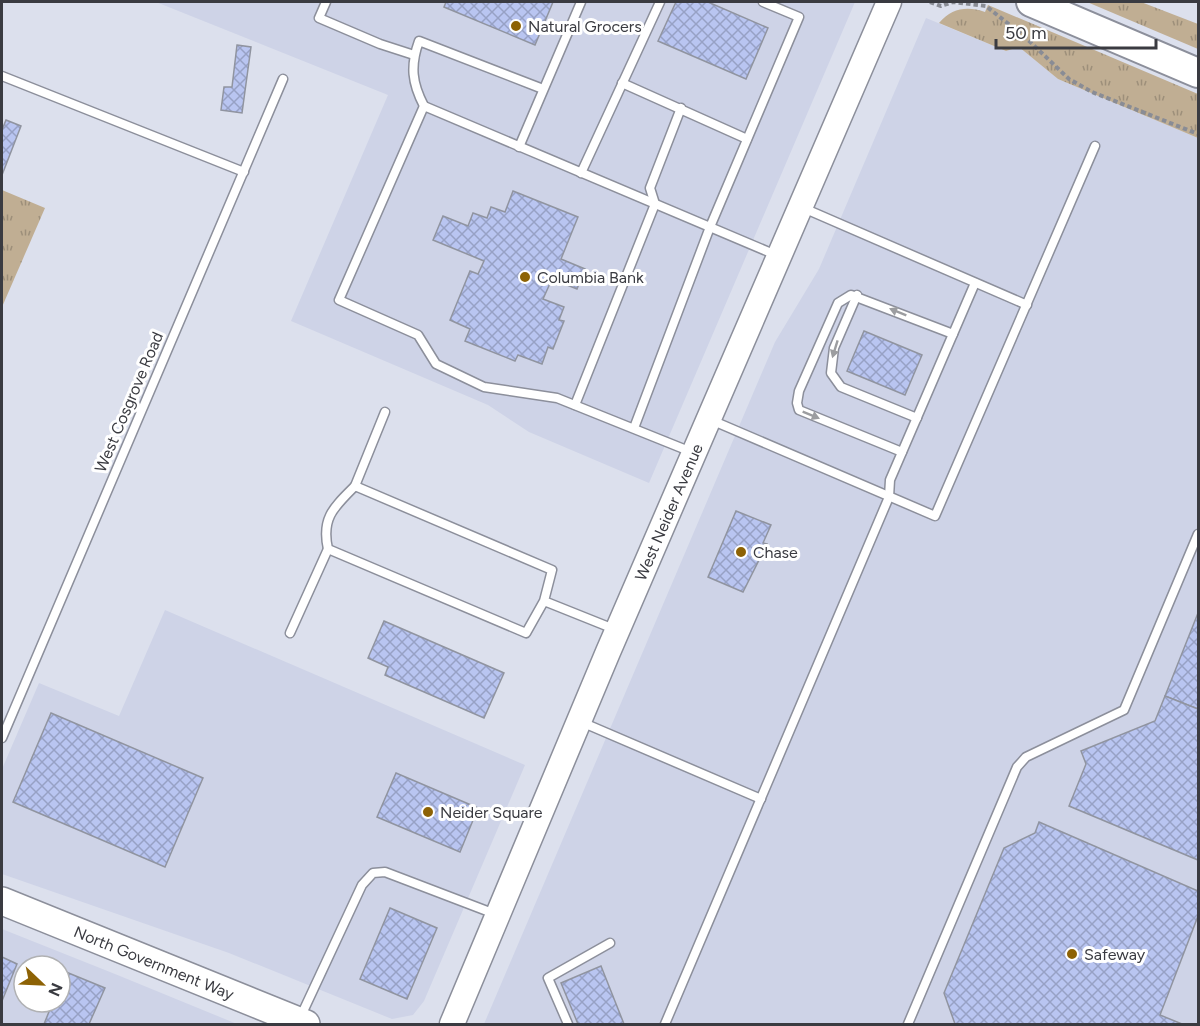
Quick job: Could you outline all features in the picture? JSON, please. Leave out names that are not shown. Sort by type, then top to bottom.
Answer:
[{"type":"highway","points":[[1031,2],[1198,73]]},
{"type":"main road","name":"West Neider Avenue","points":[[452,1024],[579,721],[889,2]]},
{"type":"main road","name":"North Government Way","points":[[2,901],[302,1023]]},
{"type":"lane","points":[[326,2],[319,18],[380,44],[414,55]]},
{"type":"lane","points":[[519,147],[581,2]]},
{"type":"lane","points":[[581,173],[660,2]]},
{"type":"lane","points":[[634,428],[710,227],[799,17],[763,2]]},
{"type":"lane","points":[[543,89],[419,41],[412,61],[414,87],[424,106],[780,257]]},
{"type":"lane","points":[[2,76],[243,172]]},
{"type":"lane","name":"West Cosgrove Road","points":[[2,738],[283,79]]},
{"type":"lane","points":[[622,83],[747,139]]},
{"type":"lane","points":[[424,106],[339,300],[418,335],[436,364],[484,387],[557,398],[694,453]]},
{"type":"lane","points":[[575,405],[655,204],[650,188],[681,108]]},
{"type":"lane","points":[[709,419],[934,516],[1095,146]]},
{"type":"lane","points":[[801,207],[1027,305]]},
{"type":"lane","points":[[666,1024],[889,497],[890,480],[975,283]]},
{"type":"lane","points":[[902,452],[799,410],[797,403],[799,391],[838,303],[844,298],[857,296],[953,334]]},
{"type":"lane","points":[[857,296],[834,348],[831,373],[841,387],[917,418]]},
{"type":"lane","points":[[290,633],[328,549],[324,531],[334,507],[355,486],[385,412]]},
{"type":"lane","points":[[328,549],[526,633],[544,601],[552,570],[355,486]]},
{"type":"lane","points":[[908,1024],[1017,767],[1026,757],[1124,710],[1198,534]]},
{"type":"lane","points":[[544,601],[618,630]]},
{"type":"lane","points":[[579,721],[761,799]]},
{"type":"lane","points":[[302,1023],[362,885],[373,873],[385,872],[498,915]]},
{"type":"lane","points":[[568,1024],[549,978],[610,943]]},
{"type":"path","points":[[930,2],[941,6],[953,2],[986,6],[1026,38],[1069,79],[1092,92],[1198,134]]},
{"type":"shaded area","points":[[156,2],[855,2],[649,483],[529,432],[488,405],[291,321],[388,95]]},
{"type":"shaded area","points":[[926,18],[1006,51],[1019,47],[1058,79],[1198,138],[1198,1024],[484,1024],[775,342],[819,269]]},
{"type":"shaded area","points":[[165,610],[525,765],[424,1001],[413,1015],[392,1019],[229,953],[2,874],[2,769],[39,683],[119,716]]},
{"type":"shaded area","points":[[2,929],[65,954],[12,954],[12,1014],[72,1014],[72,957],[237,1024],[2,1024]]},
{"type":"green space","points":[[1087,2],[1141,2],[1198,24],[1198,49]]},
{"type":"green space","points":[[988,5],[1198,94],[1198,138],[1058,79],[1019,47],[1006,51],[939,23],[955,11],[972,9],[985,12]]},
{"type":"green space","points":[[2,190],[45,208],[2,307]]},
{"type":"building","name":"Natural Grocers","points":[[446,2],[553,2],[535,45],[444,7]]},
{"type":"building","points":[[676,2],[708,2],[768,28],[746,79],[658,41]]},
{"type":"building","points":[[237,45],[251,47],[242,113],[221,110],[224,87],[232,87]]},
{"type":"building","points":[[6,120],[21,126],[2,175],[2,130]]},
{"type":"building","name":"Columbia Bank","points":[[513,191],[578,217],[561,259],[585,269],[577,289],[552,279],[543,299],[564,307],[559,320],[564,321],[553,349],[548,347],[542,364],[518,355],[515,361],[465,341],[470,329],[450,320],[470,271],[478,274],[484,261],[433,240],[443,216],[468,226],[473,213],[487,218],[491,207],[505,212]]},
{"type":"building","points":[[864,331],[922,355],[905,395],[847,371]]},
{"type":"building","name":"Chase","points":[[736,511],[771,525],[763,543],[767,544],[743,592],[708,577]]},
{"type":"building","points":[[1198,613],[1198,709],[1165,696]]},
{"type":"building","points":[[384,621],[504,673],[484,718],[385,675],[388,667],[368,658]]},
{"type":"building","points":[[1165,696],[1198,709],[1198,860],[1069,806],[1086,764],[1081,751],[1155,721]]},
{"type":"building","points":[[51,713],[203,778],[165,867],[13,802]]},
{"type":"building","name":"Neider Square","points":[[396,773],[478,808],[460,852],[377,817]]},
{"type":"building","name":"Safeway","points":[[1039,822],[1198,891],[1198,916],[1160,1015],[1182,1024],[955,1024],[944,993],[1004,848],[1035,833]]},
{"type":"building","points":[[390,908],[437,928],[407,999],[360,979]]},
{"type":"building","points":[[2,957],[12,962],[12,976],[2,1001]]},
{"type":"building","points":[[601,966],[624,1024],[578,1024],[561,983]]},
{"type":"building","points":[[72,974],[105,988],[89,1024],[44,1024],[48,1014],[72,1014]]},
{"type":"place","name":"Natural Grocers","points":[[516,26]]},
{"type":"place","name":"Columbia Bank","points":[[525,277]]},
{"type":"place","name":"Chase","points":[[741,552]]},
{"type":"place","name":"Neider Square","points":[[428,812]]},
{"type":"place","name":"Safeway","points":[[1072,954]]}]
